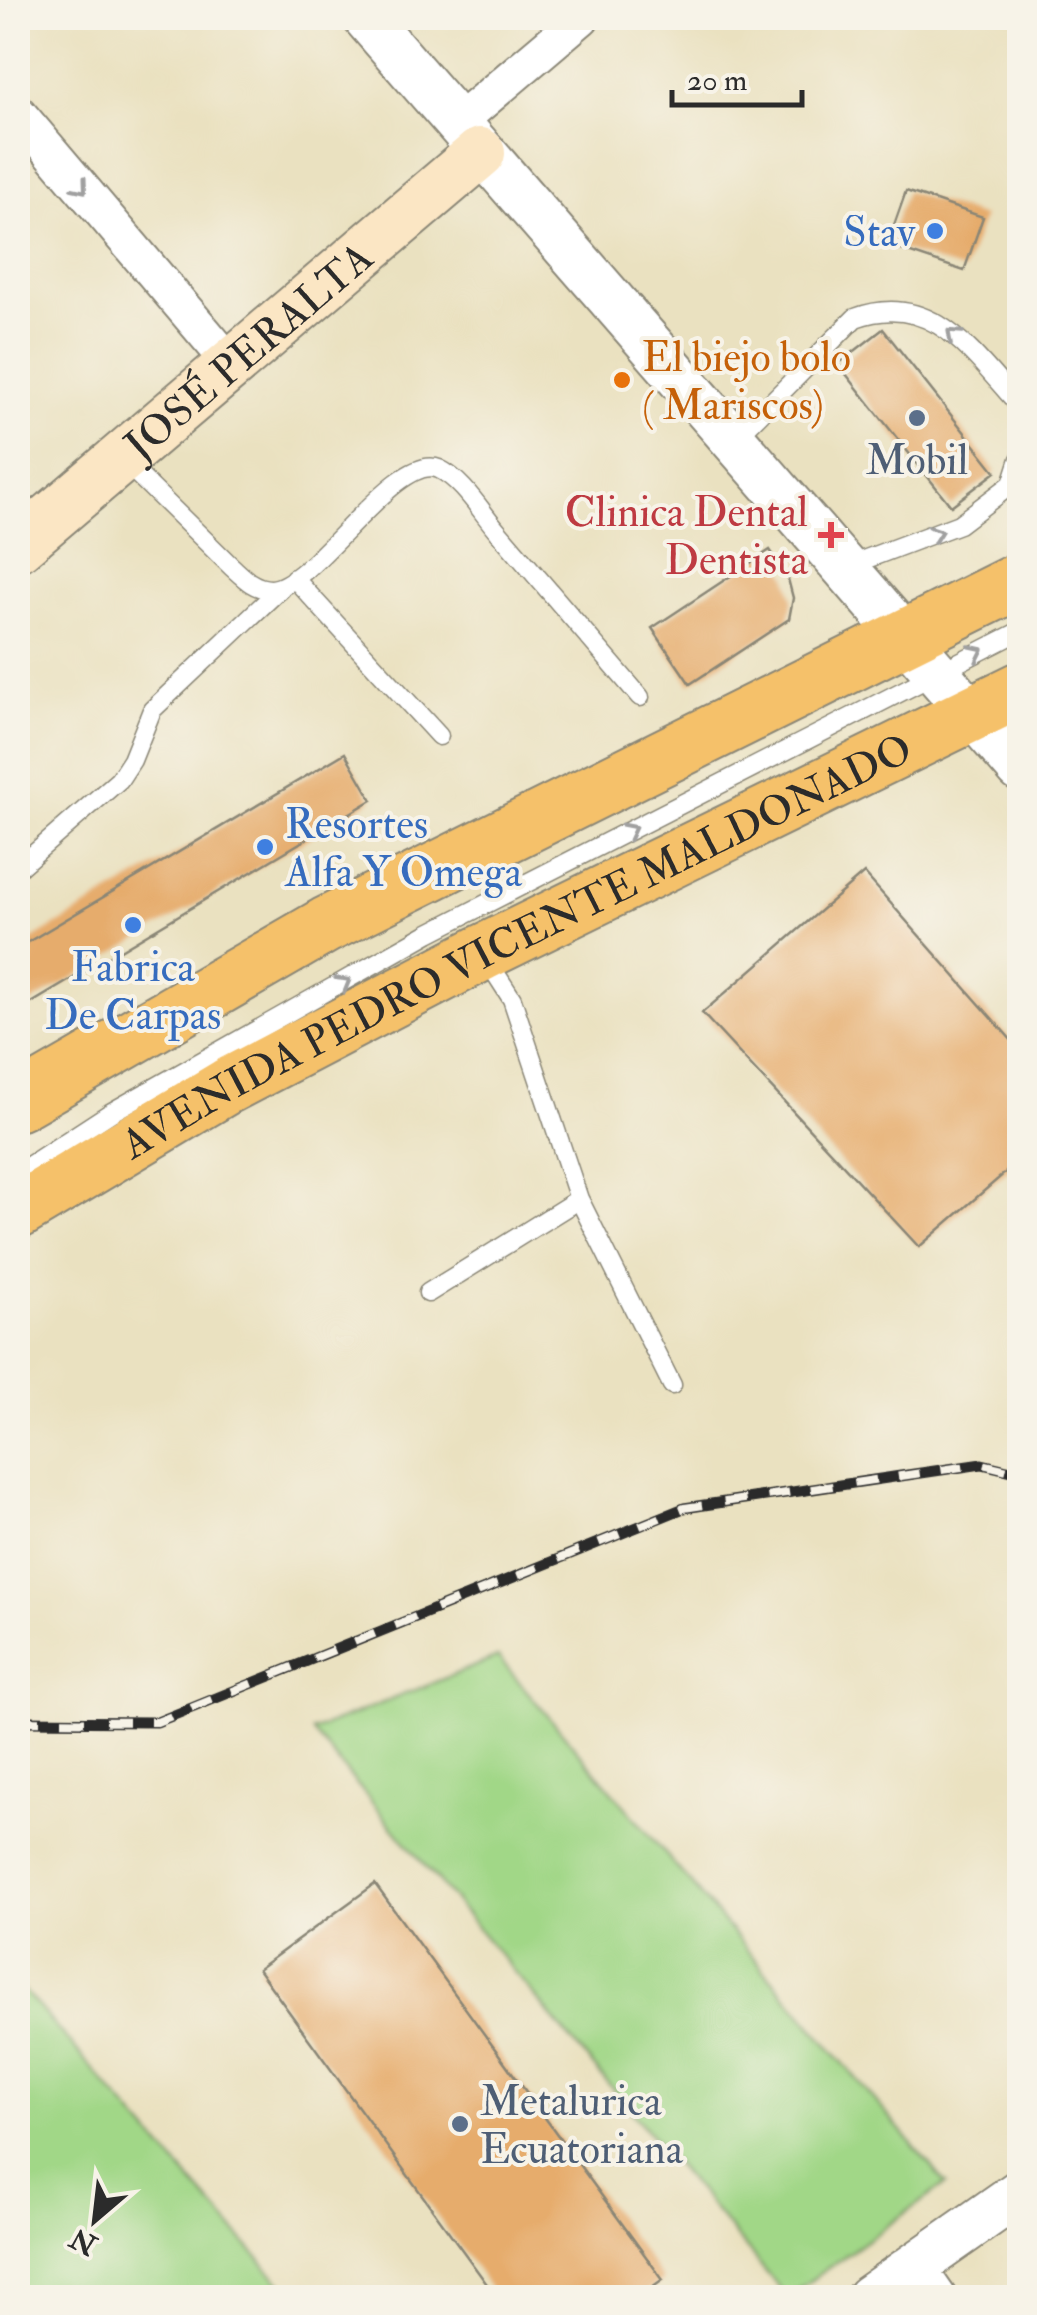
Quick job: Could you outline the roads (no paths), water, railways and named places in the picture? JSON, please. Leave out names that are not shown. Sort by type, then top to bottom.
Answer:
[{"type":"main road","name":"JOSÉ PERALTA","points":[[18,546],[231,364],[468,138]]},
{"type":"main road","points":[[18,1103],[326,925],[920,654],[1020,580]]},
{"type":"main road","name":"AVENIDA PEDRO VICENTE MALDONADO","points":[[18,1211],[227,1086],[482,952],[1020,690]]},
{"type":"street","points":[[366,18],[1020,769]]},
{"type":"street","name":"JOSÉ PERALTA","points":[[468,138],[581,18]]},
{"type":"street","points":[[18,113],[231,364]]},
{"type":"street","points":[[870,2298],[928,2281],[1020,2192]]},
{"type":"lane","points":[[734,441],[855,318],[872,311],[922,315],[949,328],[1020,406]]},
{"type":"lane","points":[[122,459],[251,584],[266,590],[288,582]]},
{"type":"lane","points":[[845,567],[959,524],[1012,484],[1020,459]]},
{"type":"lane","points":[[18,868],[119,780],[132,760],[152,710],[383,494],[421,468],[437,468],[470,499],[640,697]]},
{"type":"lane","points":[[288,582],[439,736]]},
{"type":"lane","points":[[18,1172],[110,1113],[1020,601]]},
{"type":"lane","points":[[18,1117],[182,1016],[498,843],[920,654],[1020,632]]},
{"type":"lane","points":[[482,952],[512,1000],[579,1199],[672,1386]]},
{"type":"lane","points":[[428,1294],[579,1199]]},
{"type":"railway","points":[[18,1721],[157,1722],[684,1508],[982,1464],[1020,1473]]},
{"type":"place","name":"Stav","points":[[935,231]]},
{"type":"place","name":"El biejo bolo ( Mariscos)","points":[[622,380]]},
{"type":"place","name":"Mobil","points":[[917,418]]},
{"type":"place","name":"Clinica Dental Dentista","points":[[831,535]]},
{"type":"place","name":"Resortes Alfa Y Omega","points":[[265,847]]},
{"type":"place","name":"Fabrica De Carpas","points":[[133,925]]},
{"type":"place","name":"Metalurica Ecuatoriana","points":[[460,2124]]}]
